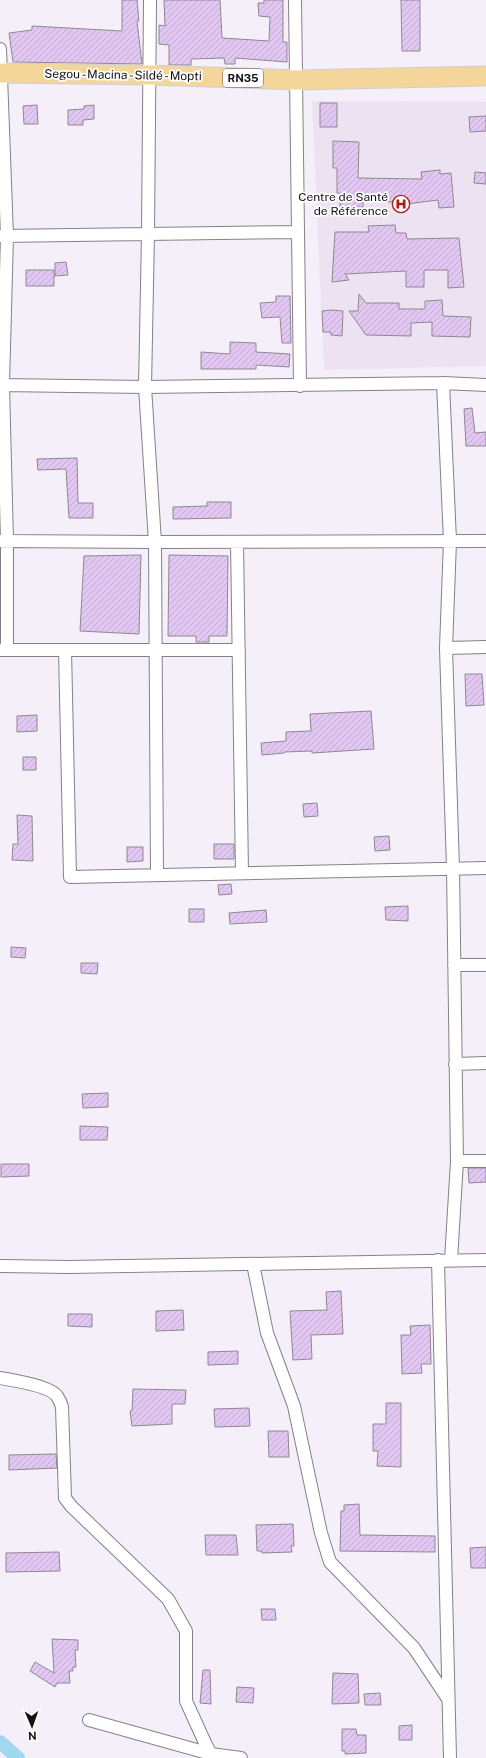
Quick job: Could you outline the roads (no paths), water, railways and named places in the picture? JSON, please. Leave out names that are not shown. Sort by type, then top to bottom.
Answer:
[{"type":"main road","name":"Segou - Macina - Sildé - Mopti","points":[[1,74],[149,75],[296,80],[486,76]]},
{"type":"street","points":[[150,0],[145,387],[155,542],[157,875]]},
{"type":"street","points":[[295,0],[300,386]]},
{"type":"street","points":[[0,49],[4,236],[1,385],[4,650],[239,650]]},
{"type":"street","points":[[4,236],[297,232]]},
{"type":"street","points":[[1,385],[145,387],[443,383],[486,385]]},
{"type":"street","points":[[443,383],[450,542],[446,648],[453,868],[457,1161],[451,1260]]},
{"type":"street","points":[[3,541],[486,541]]},
{"type":"street","points":[[238,542],[242,873]]},
{"type":"street","points":[[446,648],[486,648]]},
{"type":"street","points":[[65,650],[70,877],[486,868]]},
{"type":"street","points":[[454,965],[486,965]]},
{"type":"street","points":[[455,1064],[486,1064]]},
{"type":"street","points":[[457,1161],[486,1161]]},
{"type":"street","points":[[438,1260],[450,1758]]},
{"type":"street","points":[[2,1266],[486,1260]]},
{"type":"street","points":[[253,1264],[267,1333],[294,1406],[320,1533],[330,1562],[414,1648],[448,1699]]},
{"type":"street","points":[[0,1378],[49,1390],[56,1395],[62,1407],[65,1498],[71,1506],[109,1543],[168,1598],[186,1631],[186,1701],[212,1756]]},
{"type":"street","points":[[89,1720],[212,1756],[241,1758]]},
{"type":"waterway","points":[[0,1742],[18,1758]]},
{"type":"place","name":"Centre de Santé de Référence","points":[[401,204]]}]
